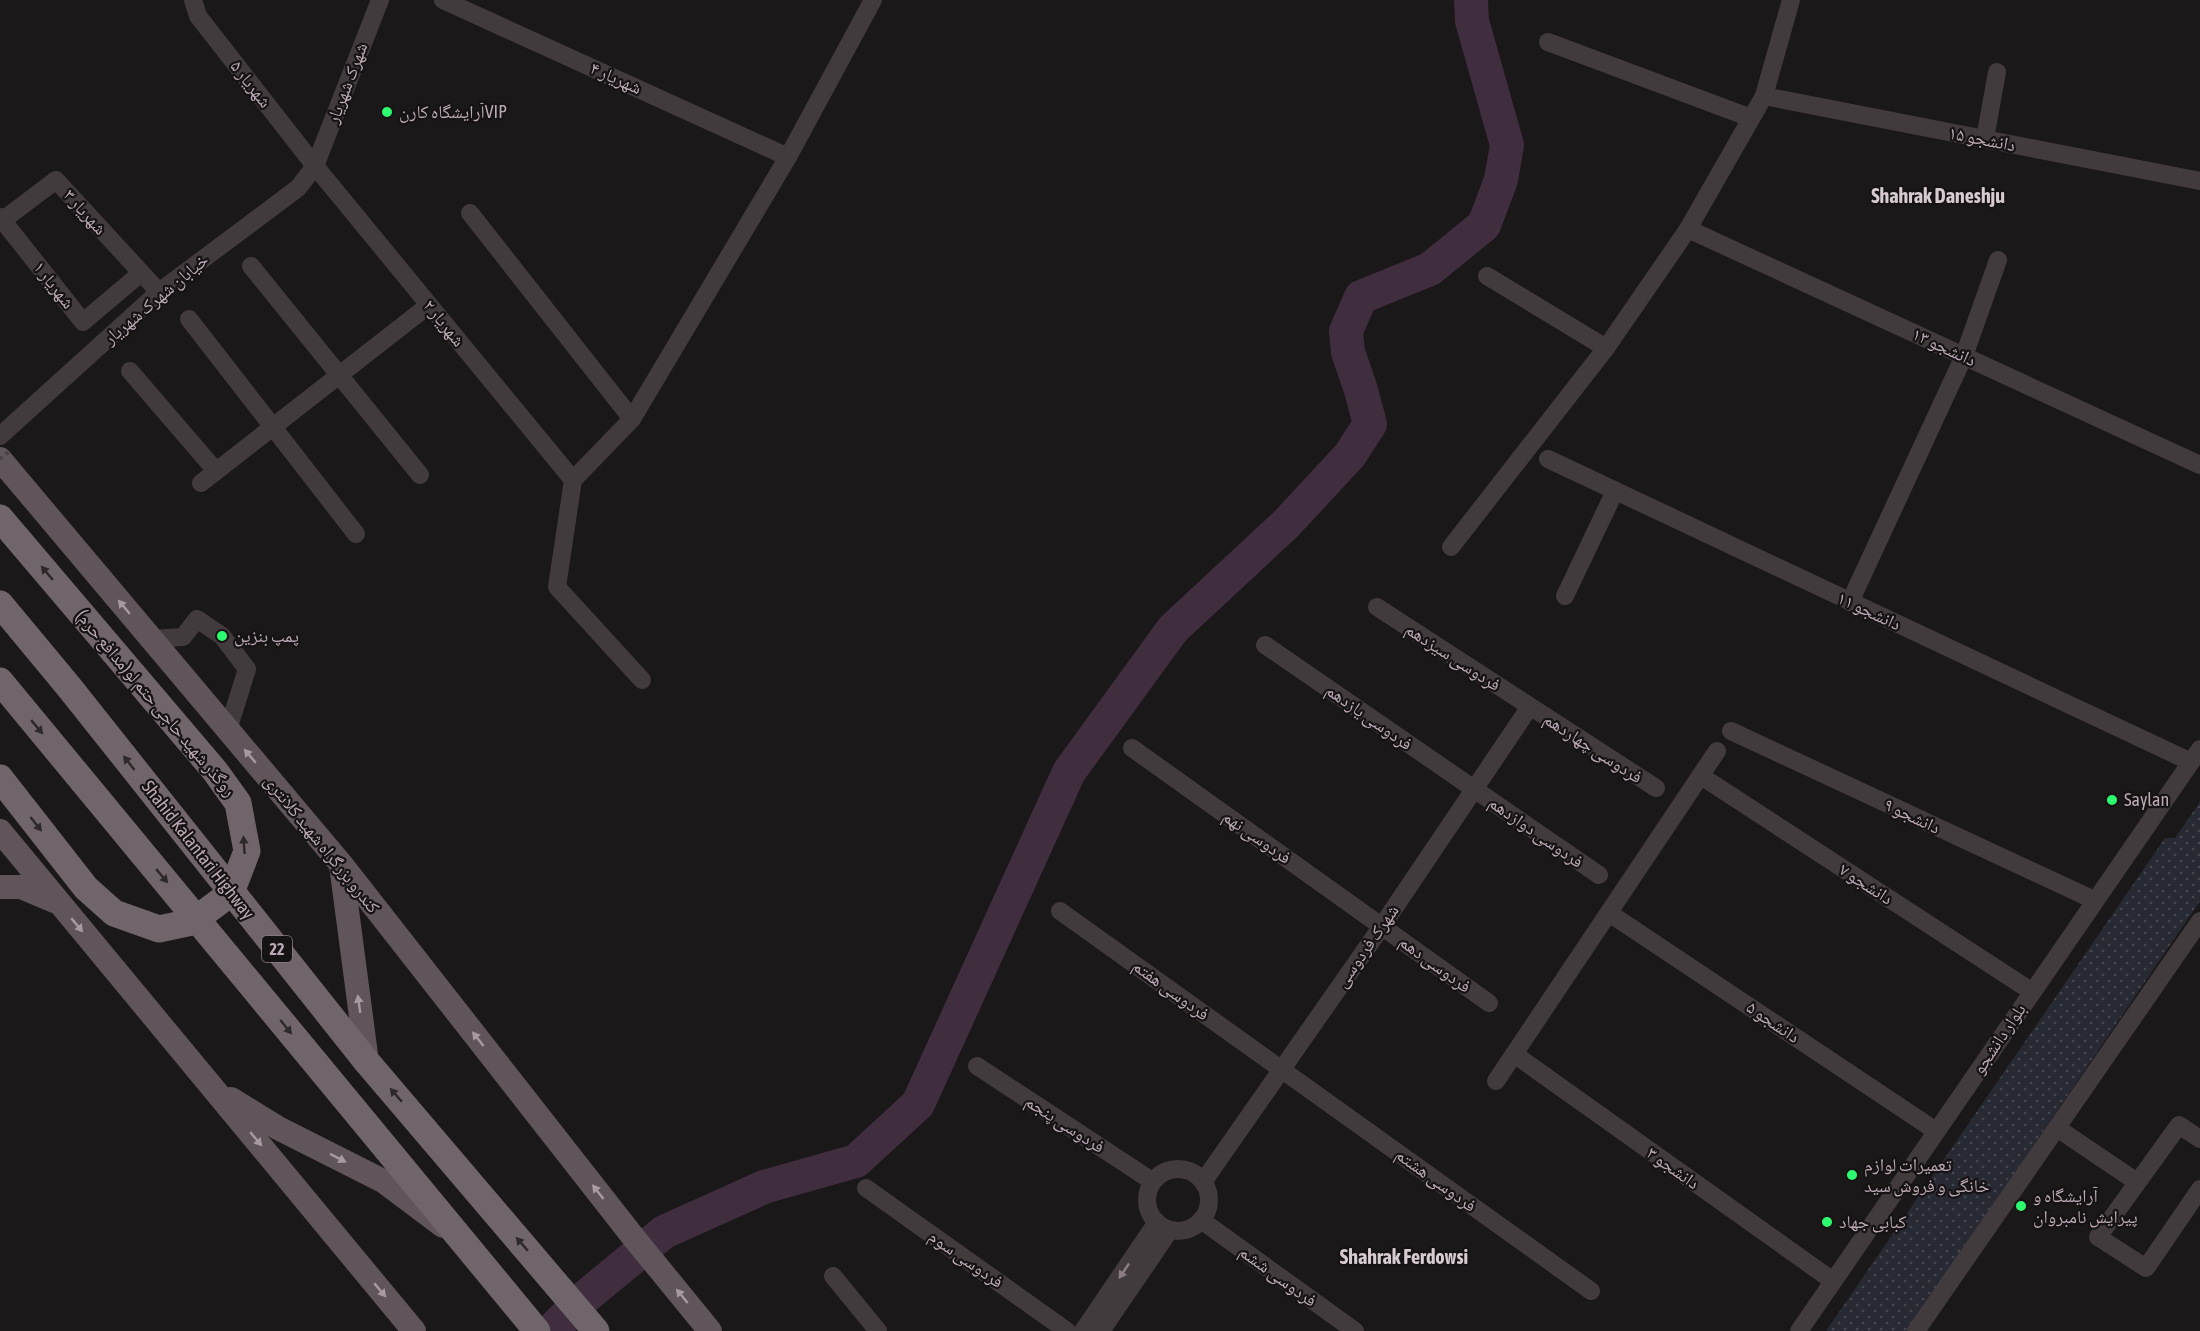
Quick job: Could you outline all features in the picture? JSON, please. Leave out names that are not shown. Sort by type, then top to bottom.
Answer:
[{"type":"highway","name":"روگذر شهید حاجی حتم لو(مدافع حرم)","points":[[0,518],[215,771],[238,803],[247,851],[232,890],[201,917],[176,926],[159,929],[114,913],[86,888],[0,778]]},
{"type":"highway","name":"Shahid Kalantari Highway","points":[[0,604],[367,1062],[591,1325]]},
{"type":"highway","name":"22","points":[[0,681],[531,1324]]},
{"type":"main road","name":"کندرو بزرگراه شهید کلانتری","points":[[3,451],[151,639],[341,864],[634,1238],[710,1331]]},
{"type":"main road","points":[[0,831],[414,1331]]},
{"type":"main road","points":[[341,864],[367,1062]]},
{"type":"main road","points":[[0,887],[21,887],[59,904]]},
{"type":"main road","points":[[214,1089],[278,1128],[383,1181],[460,1239]]},
{"type":"street","name":"۵ شهریار","points":[[193,0],[198,16],[315,166]]},
{"type":"street","name":"شهرک شهریار","points":[[315,166],[380,0]]},
{"type":"street","name":"شهریار ۴","points":[[443,0],[788,157]]},
{"type":"street","points":[[642,680],[557,586],[573,480],[632,419],[788,157],[873,0]]},
{"type":"street","points":[[1451,547],[1606,348],[1688,229],[1764,96],[1791,0]]},
{"type":"street","points":[[1548,42],[1751,117]]},
{"type":"street","points":[[1985,139],[1997,72]]},
{"type":"street","name":"دانشجو ۱۵","points":[[1764,96],[2200,181]]},
{"type":"street","name":"خیابان شهرک شهریار","points":[[3,451],[159,292],[298,188],[315,166]]},
{"type":"street","name":"۲ شهریار","points":[[315,166],[573,480]]},
{"type":"street","name":"۳ شهریار","points":[[1,218],[56,180],[159,292]]},
{"type":"street","points":[[470,213],[632,419]]},
{"type":"street","name":"۱ شهریار","points":[[1,218],[83,322],[141,273]]},
{"type":"street","name":"دانشجو ۱۳","points":[[1688,229],[2200,465]]},
{"type":"street","points":[[1850,602],[1964,356],[1998,260]]},
{"type":"street","points":[[251,266],[420,475]]},
{"type":"street","points":[[1487,276],[1606,348]]},
{"type":"street","points":[[201,483],[429,305]]},
{"type":"street","points":[[189,319],[356,534]]},
{"type":"street","points":[[130,371],[216,471]]},
{"type":"street","name":"دانشجو ۱۱","points":[[1548,459],[1850,602],[2195,755]]},
{"type":"street","points":[[1564,596],[1615,491]]},
{"type":"street","name":"فردوسی سیزدهم","points":[[1377,607],[1524,704]]},
{"type":"street","points":[[151,639],[183,638],[197,619],[222,636],[247,669],[228,730]]},
{"type":"street","name":"فردوسی یازدهم","points":[[1265,645],[1470,786]]},
{"type":"street","name":"شهرک فردوسی","points":[[1200,1179],[1378,923],[1524,704]]},
{"type":"street","name":"فردوسی چهاردهم","points":[[1524,704],[1656,788]]},
{"type":"street","name":"دانشجو ۹","points":[[1731,731],[2094,900]]},
{"type":"street","name":"فردوسی نهم","points":[[1132,748],[1378,923]]},
{"type":"street","points":[[1496,1081],[1717,751]]},
{"type":"street","name":"بلوار دانشجو","points":[[1799,1331],[2195,755]]},
{"type":"street","name":"دانشجو ۷","points":[[1701,776],[2031,991]]},
{"type":"street","name":"فردوسی دوازدهم","points":[[1470,786],[1599,875]]},
{"type":"street","name":"فردوسی هفتم","points":[[1060,911],[1277,1066]]},
{"type":"street","name":"دانشجو ۵","points":[[1609,913],[1936,1131]]},
{"type":"street","points":[[1916,1331],[2200,921]]},
{"type":"street","name":"فردوسی دهم","points":[[1378,923],[1489,1003]]},
{"type":"street","name":"دانشجو ۳","points":[[1514,1054],[1833,1281]]},
{"type":"street","name":"فردوسی پنجم","points":[[977,1066],[1152,1181]]},
{"type":"street","name":"فردوسی هشتم","points":[[1277,1066],[1591,1291]]},
{"type":"street","points":[[2200,1139],[2179,1125],[2098,1237],[2146,1268],[2200,1189]]},
{"type":"street","points":[[2057,1128],[2137,1182]]},
{"type":"street","points":[[1168,1170],[1188,1170],[1200,1179],[1207,1190],[1208,1206],[1201,1221],[1187,1230],[1163,1226],[1148,1210],[1148,1191],[1152,1181],[1159,1174],[1168,1170]]},
{"type":"street","name":"فردوسی سوم","points":[[866,1188],[1067,1331]]},
{"type":"street","name":"فردوسی ششم","points":[[1201,1221],[1355,1331]]},
{"type":"street","points":[[1083,1331],[1163,1226]]},
{"type":"street","points":[[1101,1331],[1163,1226]]},
{"type":"street","points":[[833,1275],[878,1331]]},
{"type":"shaded area","points":[[2200,802],[2200,901],[1907,1331],[1826,1331],[2165,838],[2175,838]]},
{"type":"waterway","points":[[551,1331],[584,1298],[664,1232],[764,1187],[856,1161],[918,1104],[1069,772],[1173,629],[1286,524],[1350,455],[1370,424],[1348,352],[1346,331],[1361,297],[1430,269],[1484,225],[1501,180],[1507,145],[1472,21],[1471,0]]},
{"type":"place","name":"آرایشگاه کارنVIP","points":[[387,112]]},
{"type":"place","name":"پمپ بنزین","points":[[222,636]]},
{"type":"place","name":"Saylan","points":[[2112,800]]},
{"type":"place","name":"تعمیرات لوازم خانگی و فروش سید","points":[[1852,1175]]},
{"type":"place","name":"آرایشگاه و پیرایش نامبروان","points":[[2021,1206]]},
{"type":"place","name":"کبابی جهاد","points":[[1827,1222]]},
{"type":"district","name":"Shahrak Daneshju","points":[[1938,196]]},
{"type":"district","name":"Shahrak Ferdowsi","points":[[1404,1257]]}]
